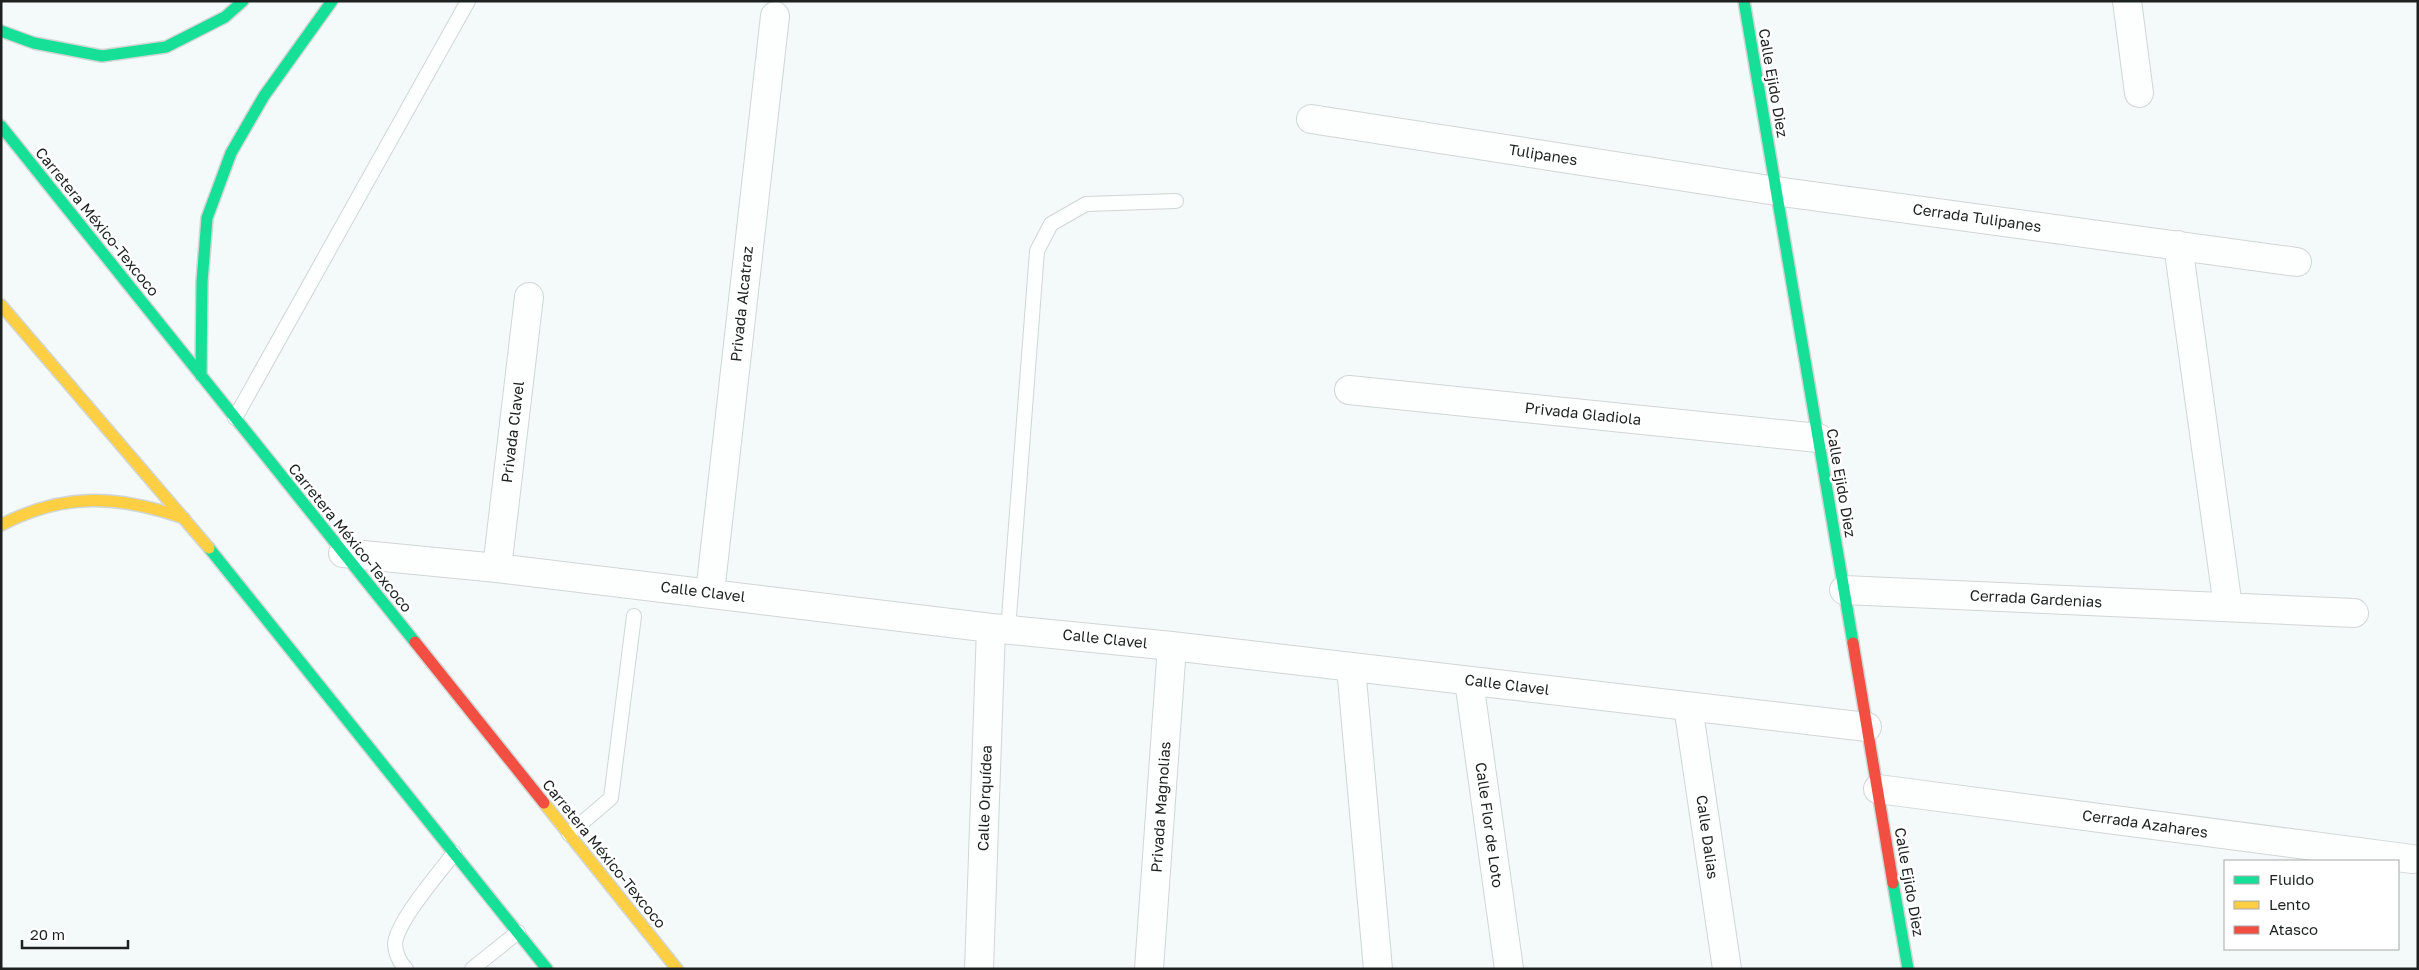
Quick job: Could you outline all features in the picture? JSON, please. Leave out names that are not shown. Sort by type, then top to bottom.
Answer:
[{"type":"main road","points":[[1,31],[34,43],[102,56],[166,47],[225,17],[243,1]]},
{"type":"main road","points":[[201,376],[202,282],[207,218],[231,153],[264,96],[299,50],[332,1]]},
{"type":"main road","name":"Calle Ejido Diez","points":[[1744,1],[1908,969]]},
{"type":"main road","name":"Carretera México-Texcoco","points":[[1,126],[677,969]]},
{"type":"main road","points":[[1,305],[184,518],[548,969]]},
{"type":"main road","points":[[1,525],[34,510],[64,502],[94,499],[125,501],[155,507],[184,518]]},
{"type":"street","points":[[2127,1],[2139,93]]},
{"type":"street","name":"Privada Alcatraz","points":[[710,593],[775,16]]},
{"type":"street","name":"Tulipanes","points":[[1311,119],[1776,191]]},
{"type":"street","name":"Cerrada Tulipanes","points":[[1776,191],[2297,262]]},
{"type":"street","points":[[2178,245],[2228,607]]},
{"type":"street","name":"Privada Clavel","points":[[497,568],[529,297]]},
{"type":"street","name":"Privada Gladiola","points":[[1349,390],[1818,438]]},
{"type":"street","name":"Calle Clavel","points":[[343,553],[497,568],[1000,629],[1172,646],[1867,727]]},
{"type":"street","name":"Cerrada Gardenias","points":[[1844,590],[2354,613]]},
{"type":"street","name":"Calle Orquídea","points":[[979,969],[1000,629]]},
{"type":"street","name":"Privada Magnolias","points":[[1150,969],[1172,646]]},
{"type":"street","points":[[1351,667],[1378,969]]},
{"type":"street","name":"Calle Flor de Loto","points":[[1469,681],[1509,969]]},
{"type":"street","name":"Calle Dalias","points":[[1688,706],[1727,969]]},
{"type":"street","name":"Cerrada Azahares","points":[[1878,789],[2412,859]]},
{"type":"lane","points":[[235,418],[468,1]]},
{"type":"lane","points":[[1000,629],[1037,251],[1051,224],[1086,204],[1176,201]]},
{"type":"lane","points":[[570,834],[611,798],[634,616]]},
{"type":"lane","points":[[406,969],[399,962],[395,944],[402,924],[454,853]]},
{"type":"lane","points":[[472,969],[518,932]]},
{"type":"traffic: fast","points":[[1,31],[34,43],[102,56],[166,47],[225,17],[243,1]]},
{"type":"traffic: fast","points":[[201,376],[202,282],[207,218],[231,153],[264,96],[332,1]]},
{"type":"traffic: fast","points":[[1744,1],[1853,643]]},
{"type":"traffic: fast","points":[[1,126],[415,642]]},
{"type":"traffic: fast","points":[[209,548],[547,969]]},
{"type":"traffic: fast","points":[[1893,883],[1908,969]]},
{"type":"traffic: slow","points":[[1,305],[209,548]]},
{"type":"traffic: slow","points":[[1,525],[24,514],[47,507],[69,502],[91,501],[114,501],[136,505],[184,518]]},
{"type":"traffic: slow","points":[[544,803],[677,969]]},
{"type":"traffic: jam","points":[[415,642],[544,803]]},
{"type":"traffic: jam","points":[[1853,643],[1893,883]]}]
